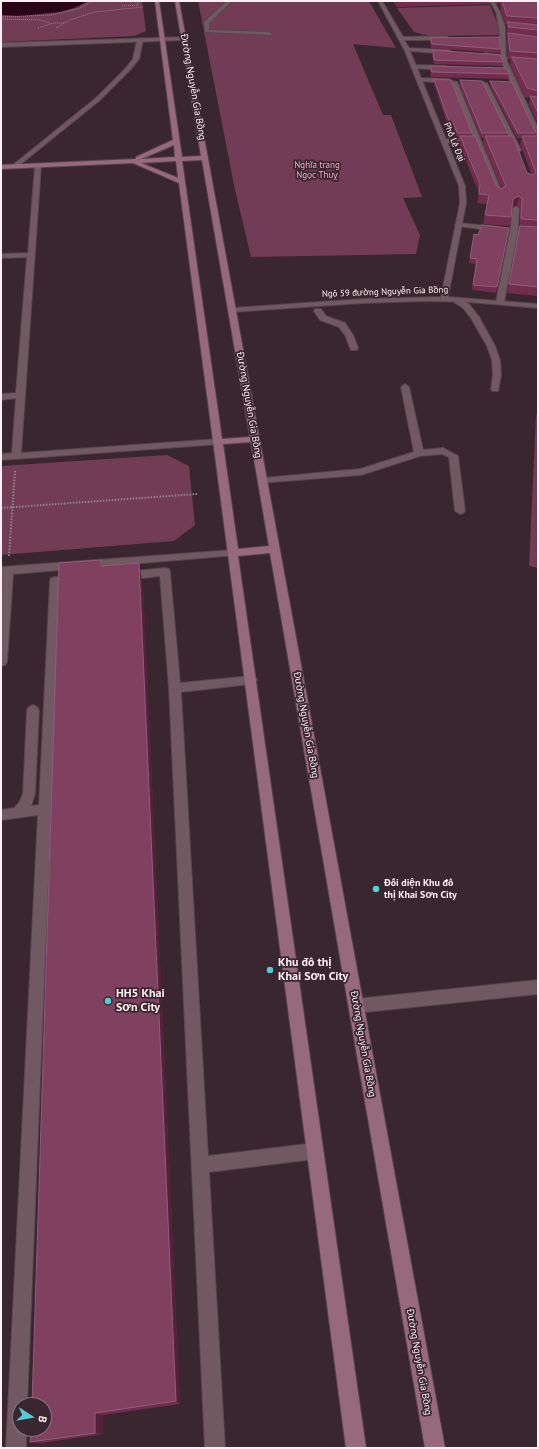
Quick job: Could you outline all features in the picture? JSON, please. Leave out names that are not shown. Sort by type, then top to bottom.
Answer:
[{"type":"main road","points":[[157,1],[356,1448]]},
{"type":"main road","name":"Đường Nguyễn Gia Bồng","points":[[177,1],[435,1448]]},
{"type":"main road","points":[[131,161],[177,141]]},
{"type":"main road","points":[[1,167],[205,158]]},
{"type":"main road","points":[[131,161],[182,182]]},
{"type":"main road","points":[[218,442],[255,439]]},
{"type":"main road","points":[[233,553],[275,549]]},
{"type":"street","points":[[230,1],[206,23],[208,31],[269,34]]},
{"type":"street","name":"Phố Lê Đại","points":[[380,1],[407,48],[462,186],[464,195],[444,299]]},
{"type":"street","points":[[492,1],[498,12],[506,38],[504,59],[538,135]]},
{"type":"street","points":[[502,27],[509,28]]},
{"type":"street","points":[[1,46],[184,38]]},
{"type":"street","points":[[402,38],[449,38]]},
{"type":"street","points":[[496,38],[506,38]]},
{"type":"street","points":[[15,166],[98,99],[127,70],[136,59],[140,40]]},
{"type":"street","points":[[407,48],[452,52]]},
{"type":"street","points":[[482,55],[512,62]]},
{"type":"street","points":[[414,67],[454,68]]},
{"type":"street","points":[[501,70],[509,70]]},
{"type":"street","points":[[420,80],[462,82]]},
{"type":"street","points":[[454,82],[464,109],[482,141],[500,195]]},
{"type":"street","points":[[477,83],[492,83]]},
{"type":"street","points":[[484,83],[520,155]]},
{"type":"street","points":[[507,83],[514,83]]},
{"type":"street","points":[[521,99],[532,101]]},
{"type":"street","points":[[444,141],[482,141]]},
{"type":"street","points":[[507,141],[522,141]]},
{"type":"street","points":[[16,456],[38,166]]},
{"type":"street","points":[[500,302],[518,231],[516,208]]},
{"type":"street","points":[[459,225],[518,231]]},
{"type":"street","points":[[1,256],[31,255]]},
{"type":"street","name":"Ngõ 59 đường Nguyễn Gia Bồng","points":[[232,310],[363,301],[444,299],[538,306]]},
{"type":"street","points":[[457,300],[466,306],[491,346],[496,360],[497,375],[495,389]]},
{"type":"street","points":[[318,311],[323,318],[342,325],[354,348]]},
{"type":"street","points":[[405,387],[419,453]]},
{"type":"street","points":[[1,397],[21,395]]},
{"type":"street","points":[[1,457],[218,442]]},
{"type":"street","points":[[263,481],[361,472],[419,453],[442,451],[453,456],[460,510]]},
{"type":"street","points":[[1,662],[4,571],[233,553]]},
{"type":"street","points":[[110,577],[165,572],[176,688],[215,1448]]},
{"type":"street","points":[[16,1448],[55,581],[87,579]]},
{"type":"street","points":[[176,688],[251,680]]},
{"type":"street","points":[[18,813],[24,806],[30,788],[33,710]]},
{"type":"street","points":[[1,815],[45,809]]},
{"type":"street","points":[[356,1006],[538,987]]},
{"type":"street","points":[[201,1165],[315,1151]]},
{"type":"path","points":[[1,18],[51,15],[78,9],[93,1]]},
{"type":"path","points":[[122,6],[138,5],[138,1]]},
{"type":"path","points":[[121,2],[123,8]]},
{"type":"path","points":[[52,44],[52,33],[64,23],[85,14],[123,8],[143,7]]},
{"type":"path","points":[[1,18],[64,23]]},
{"type":"path","points":[[37,28],[50,23]]},
{"type":"path","points":[[4,571],[12,507],[16,456]]},
{"type":"path","points":[[1,508],[197,494]]},
{"type":"green space","points":[[1,1],[142,1],[146,31],[134,36],[1,42]]},
{"type":"green space","name":"Nghĩa trang Ngọc Thuỵ","points":[[198,1],[369,1],[396,48],[353,44],[383,115],[391,115],[422,197],[403,198],[420,235],[416,254],[251,257],[235,190]]},
{"type":"green space","points":[[490,5],[502,35],[430,36],[414,32],[397,8]]},
{"type":"green space","points":[[536,414],[538,416],[538,568],[529,566]]},
{"type":"green space","points":[[167,455],[189,466],[195,525],[174,541],[1,555],[1,466]]},
{"type":"shaded area","points":[[1,1],[88,1],[77,7],[60,12],[21,16],[1,15]]},
{"type":"building","points":[[502,1],[538,1],[538,18],[507,16]]},
{"type":"building","points":[[508,22],[538,25],[538,30],[508,27]]},
{"type":"building","points":[[508,33],[538,37],[538,53],[510,51]]},
{"type":"building","points":[[499,37],[500,49],[432,44],[431,38]]},
{"type":"building","points":[[433,50],[500,55],[503,62],[434,60]]},
{"type":"building","points":[[512,57],[538,59],[538,91],[527,88]]},
{"type":"building","points":[[430,66],[506,68],[509,74],[432,72]]},
{"type":"building","points":[[434,79],[451,80],[472,133],[457,133],[454,124],[450,124]]},
{"type":"building","points":[[460,80],[482,81],[508,133],[482,133]]},
{"type":"building","points":[[490,81],[512,82],[537,133],[518,133]]},
{"type":"building","points":[[530,96],[538,97],[538,113]]},
{"type":"building","points":[[460,136],[475,136],[497,187],[501,189],[506,186],[485,136],[513,136],[527,173],[533,175],[536,173],[522,136],[538,136],[538,220],[521,219],[522,199],[519,196],[513,199],[511,217],[485,215],[489,195],[479,194],[480,184]]},
{"type":"building","points":[[482,225],[509,228],[497,287],[473,285],[477,259],[470,258],[474,234],[478,235]]},
{"type":"building","points":[[520,226],[538,227],[538,287],[509,284]]},
{"type":"building","name":"HH5 Khai Sơn City","points":[[101,560],[101,566],[139,563],[176,1401],[95,1413],[95,1433],[30,1442],[30,1437],[52,1437],[52,1397],[32,1397],[59,563]]},
{"type":"place","name":"Đối diện Khu đô thị Khai Sơn City","points":[[376,889]]},
{"type":"place","name":"Khu đô thị Khai Sơn City","points":[[270,970]]},
{"type":"place","name":"HH5 Khai Sơn City","points":[[108,1001]]}]
